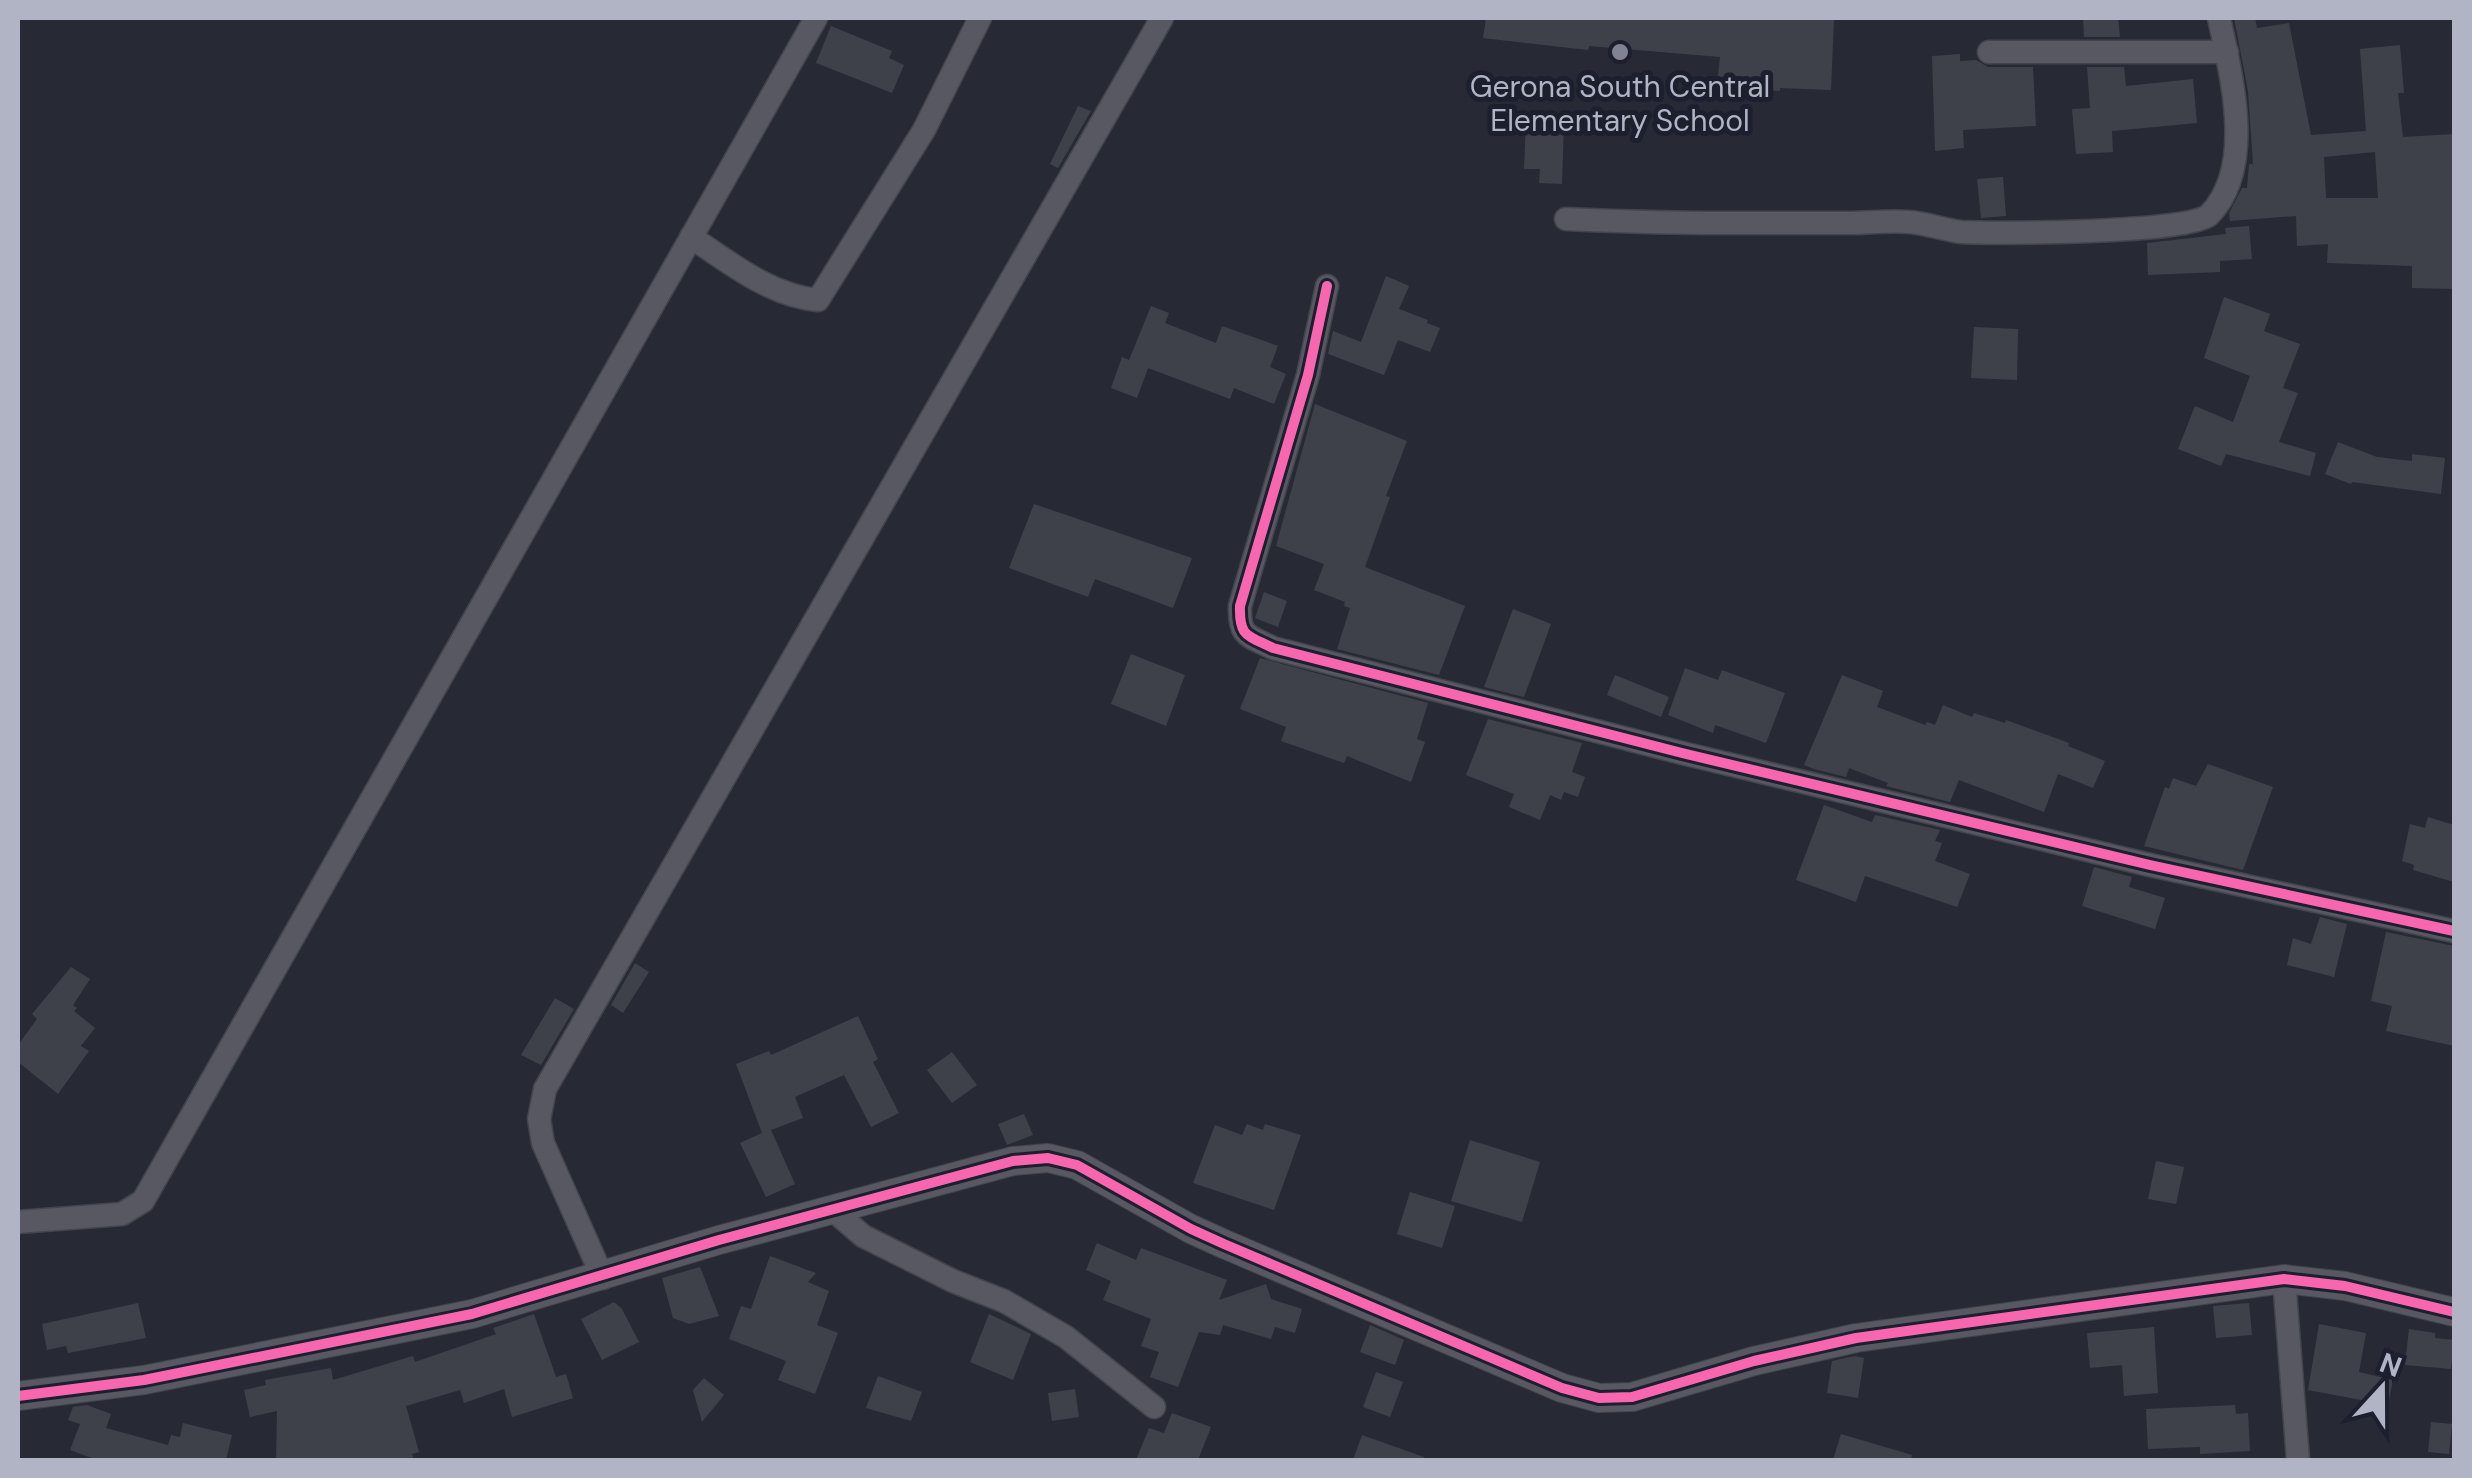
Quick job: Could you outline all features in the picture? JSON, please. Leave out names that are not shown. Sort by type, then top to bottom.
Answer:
[{"type":"street","points":[[18,1222],[122,1214],[143,1201],[816,18]]},
{"type":"street","points":[[691,237],[749,276],[798,298],[818,300],[924,130],[980,18]]},
{"type":"street","points":[[603,1278],[543,1142],[539,1119],[545,1089],[1162,18]]},
{"type":"street","points":[[1566,219],[1684,224],[1907,222],[1976,232],[2187,224],[2207,218],[2238,155],[2238,124],[2220,18]]},
{"type":"street","points":[[1989,52],[2226,52]]},
{"type":"street","points":[[1327,286],[1308,375],[1240,606],[1244,635],[1274,648],[1682,753],[2168,870],[2454,931]]},
{"type":"street","points":[[18,1396],[144,1380],[472,1314],[603,1278],[718,1240],[1013,1161],[1048,1158],[1077,1165],[1208,1236],[1562,1388],[1599,1398],[1632,1396],[1754,1360],[1856,1338],[2284,1279],[2345,1286],[2454,1312]]},
{"type":"street","points":[[833,1210],[862,1236],[953,1281],[1004,1301],[1066,1337],[1154,1407]]},
{"type":"street","points":[[2284,1279],[2298,1460]]},
{"type":"building","points":[[1486,18],[1834,18],[1831,90],[1717,86],[1720,57],[1589,46],[1588,50],[1483,38]]},
{"type":"building","points":[[2083,18],[2118,18],[2120,37],[2084,37]]},
{"type":"building","points":[[2234,18],[2255,18],[2257,28],[2289,23],[2311,135],[2366,131],[2360,49],[2400,45],[2404,93],[2398,93],[2403,137],[2454,134],[2454,289],[2412,288],[2412,266],[2327,263],[2328,244],[2297,246],[2296,216],[2230,221],[2229,213],[2242,188],[2247,188],[2249,164],[2253,164],[2248,91]],"holes":[[[2375,152],[2378,198],[2326,198],[2324,157]]]},
{"type":"building","points":[[831,26],[892,51],[889,58],[904,65],[892,93],[816,63]]},
{"type":"building","points":[[1960,54],[1960,61],[1976,60],[1988,67],[2033,67],[2036,126],[1963,130],[1964,148],[1935,151],[1932,56]]},
{"type":"building","points":[[2087,67],[2124,67],[2126,86],[2193,79],[2197,123],[2112,131],[2113,152],[2076,154],[2072,109],[2090,108]]},
{"type":"building","points":[[1078,106],[1091,111],[1058,168],[1050,164]]},
{"type":"building","points":[[1526,121],[1564,123],[1562,184],[1539,183],[1540,169],[1524,169]]},
{"type":"building","points":[[2003,177],[2006,216],[1981,218],[1977,179]]},
{"type":"building","points":[[2249,226],[2252,259],[2220,261],[2220,272],[2148,275],[2147,243],[2226,234],[2225,228]]},
{"type":"building","points":[[1386,276],[1409,286],[1399,309],[1440,328],[1430,352],[1398,340],[1384,375],[1328,354],[1333,331],[1361,342]]},
{"type":"building","points":[[2224,297],[2270,314],[2264,331],[2300,344],[2283,388],[2298,393],[2279,442],[2316,453],[2310,476],[2226,454],[2221,466],[2178,449],[2195,406],[2233,422],[2250,376],[2204,358]]},
{"type":"building","points":[[1151,306],[1169,313],[1165,323],[1216,343],[1222,326],[1278,346],[1270,367],[1286,374],[1274,404],[1234,388],[1230,399],[1148,368],[1137,398],[1111,388],[1122,357],[1129,360]]},
{"type":"building","points":[[1974,327],[2018,329],[2017,380],[1971,378]]},
{"type":"building","points":[[1315,404],[1407,441],[1365,567],[1465,606],[1439,675],[1337,649],[1350,608],[1344,606],[1345,602],[1314,590],[1324,564],[1276,546]]},
{"type":"building","points":[[2338,442],[2377,457],[2412,461],[2412,454],[2445,458],[2441,494],[2351,484],[2325,474]]},
{"type":"building","points":[[1034,504],[1192,558],[1173,608],[1095,579],[1088,597],[1009,568]]},
{"type":"building","points":[[1264,592],[1287,601],[1278,627],[1255,618]]},
{"type":"building","points":[[1513,609],[1551,624],[1524,697],[1484,687]]},
{"type":"building","points":[[1131,654],[1185,675],[1166,726],[1111,704]]},
{"type":"building","points":[[1260,658],[1428,703],[1417,739],[1425,742],[1411,782],[1347,756],[1344,763],[1281,741],[1286,727],[1240,709]]},
{"type":"building","points":[[1685,668],[1718,680],[1722,670],[1785,693],[1766,743],[1715,725],[1713,733],[1668,715]]},
{"type":"building","points":[[1615,675],[1669,697],[1661,717],[1607,695]]},
{"type":"building","points":[[1842,675],[1883,691],[1877,707],[1925,725],[1935,725],[1943,705],[1972,717],[1974,713],[2005,723],[2006,720],[2105,761],[2093,788],[2058,774],[2044,812],[1959,780],[1950,802],[1886,786],[1888,783],[1849,768],[1846,777],[1814,769],[1804,765]]},
{"type":"building","points":[[1488,719],[1582,743],[1572,772],[1585,777],[1578,797],[1564,792],[1561,800],[1550,795],[1540,820],[1509,807],[1514,794],[1466,775]]},
{"type":"building","points":[[2208,764],[2273,787],[2243,870],[2144,846],[2165,787],[2169,789],[2173,778],[2196,786]]},
{"type":"building","points":[[1824,805],[1872,822],[1875,815],[1940,830],[1935,841],[1942,843],[1935,861],[1970,874],[1957,907],[1865,876],[1856,902],[1796,880]]},
{"type":"building","points":[[2428,817],[2454,825],[2454,882],[2413,870],[2414,865],[2402,861],[2410,824],[2425,828]]},
{"type":"building","points":[[2094,867],[2132,877],[2129,887],[2165,898],[2155,929],[2082,906]]},
{"type":"building","points":[[2320,917],[2347,924],[2334,977],[2287,965],[2293,938],[2311,944]]},
{"type":"building","points":[[2386,932],[2454,946],[2454,1046],[2386,1031],[2392,1006],[2371,1001]]},
{"type":"building","points":[[635,963],[649,972],[623,1013],[611,1005]]},
{"type":"building","points":[[71,967],[90,979],[73,1005],[77,1008],[74,1011],[95,1028],[81,1046],[89,1051],[58,1094],[18,1062],[18,1045],[37,1019],[32,1014]]},
{"type":"building","points":[[555,998],[574,1009],[541,1065],[521,1055]]},
{"type":"building","points":[[858,1016],[878,1059],[873,1062],[899,1113],[871,1127],[844,1075],[795,1097],[803,1118],[771,1130],[795,1184],[766,1197],[740,1143],[762,1133],[736,1064],[769,1051],[771,1055]]},
{"type":"building","points":[[952,1052],[977,1085],[952,1103],[927,1070]]},
{"type":"building","points":[[1024,1114],[1033,1135],[1007,1145],[998,1124]]},
{"type":"building","points":[[1247,1124],[1263,1130],[1265,1124],[1301,1135],[1274,1210],[1193,1183],[1215,1125],[1242,1135]]},
{"type":"building","points":[[1470,1140],[1540,1162],[1522,1222],[1451,1201]]},
{"type":"building","points":[[2156,1161],[2184,1167],[2176,1204],[2148,1199]]},
{"type":"building","points":[[1410,1192],[1455,1206],[1442,1248],[1397,1234]]},
{"type":"building","points":[[1097,1243],[1136,1260],[1141,1248],[1227,1280],[1219,1300],[1266,1284],[1271,1299],[1302,1309],[1295,1333],[1275,1327],[1271,1339],[1223,1325],[1220,1335],[1199,1332],[1178,1387],[1150,1377],[1159,1352],[1141,1346],[1151,1319],[1103,1300],[1111,1281],[1086,1270]]},
{"type":"building","points":[[770,1256],[816,1273],[808,1282],[829,1291],[817,1325],[838,1333],[815,1394],[778,1380],[786,1361],[729,1339],[741,1306],[751,1309]]},
{"type":"building","points":[[700,1267],[719,1316],[689,1324],[673,1318],[662,1278]]},
{"type":"building","points":[[614,1302],[622,1309],[639,1342],[602,1360],[581,1319]]},
{"type":"building","points":[[138,1303],[146,1338],[68,1353],[66,1346],[47,1350],[42,1324]]},
{"type":"building","points":[[2249,1303],[2252,1335],[2216,1338],[2213,1306]]},
{"type":"building","points":[[534,1314],[556,1377],[566,1374],[573,1398],[512,1417],[504,1389],[464,1403],[460,1390],[406,1406],[419,1452],[412,1454],[414,1460],[276,1460],[277,1411],[250,1417],[244,1390],[266,1385],[265,1380],[331,1368],[333,1380],[413,1356],[415,1362],[496,1334],[493,1328]]},
{"type":"building","points":[[989,1314],[1031,1334],[1013,1380],[970,1362]]},
{"type":"building","points":[[2319,1324],[2366,1333],[2359,1372],[2393,1380],[2388,1405],[2308,1390]]},
{"type":"building","points":[[1370,1325],[1404,1340],[1395,1365],[1360,1352]]},
{"type":"building","points":[[2154,1327],[2158,1393],[2124,1396],[2122,1365],[2090,1368],[2087,1333]]},
{"type":"building","points":[[2409,1329],[2454,1340],[2451,1369],[2405,1365]]},
{"type":"building","points":[[1864,1358],[1858,1398],[1827,1393],[1832,1361]]},
{"type":"building","points":[[1376,1372],[1403,1382],[1390,1417],[1363,1407]]},
{"type":"building","points":[[878,1376],[922,1392],[911,1421],[866,1408]]},
{"type":"building","points":[[704,1378],[724,1395],[702,1422],[693,1390]]},
{"type":"building","points":[[1075,1389],[1079,1417],[1052,1421],[1048,1393]]},
{"type":"building","points":[[87,1405],[111,1414],[106,1428],[168,1445],[171,1435],[180,1437],[183,1423],[232,1435],[226,1460],[97,1460],[70,1450],[80,1424],[68,1420],[73,1407]]},
{"type":"building","points":[[2235,1405],[2236,1414],[2248,1413],[2250,1451],[2200,1454],[2200,1447],[2148,1449],[2146,1409]]},
{"type":"building","points":[[1172,1413],[1211,1427],[1198,1460],[1136,1460],[1149,1428],[1164,1433]]},
{"type":"building","points":[[2431,1422],[2452,1424],[2449,1454],[2428,1452]]},
{"type":"building","points":[[1841,1434],[1912,1455],[1911,1460],[1833,1460]]},
{"type":"building","points":[[1362,1435],[1424,1457],[1424,1460],[1353,1460]]},
{"type":"cycle path","points":[[1327,286],[1308,375],[1240,606],[1241,624],[1251,637],[1273,648],[1682,753],[2150,865],[2454,931]]},
{"type":"cycle path","points":[[18,1396],[144,1380],[472,1314],[719,1240],[1013,1161],[1048,1158],[1077,1165],[1224,1244],[1562,1388],[1599,1398],[1632,1397],[1754,1361],[1856,1338],[2284,1279],[2345,1286],[2454,1312]]},
{"type":"place","name":"Gerona South Central Elementary School","points":[[1620,52]]}]
